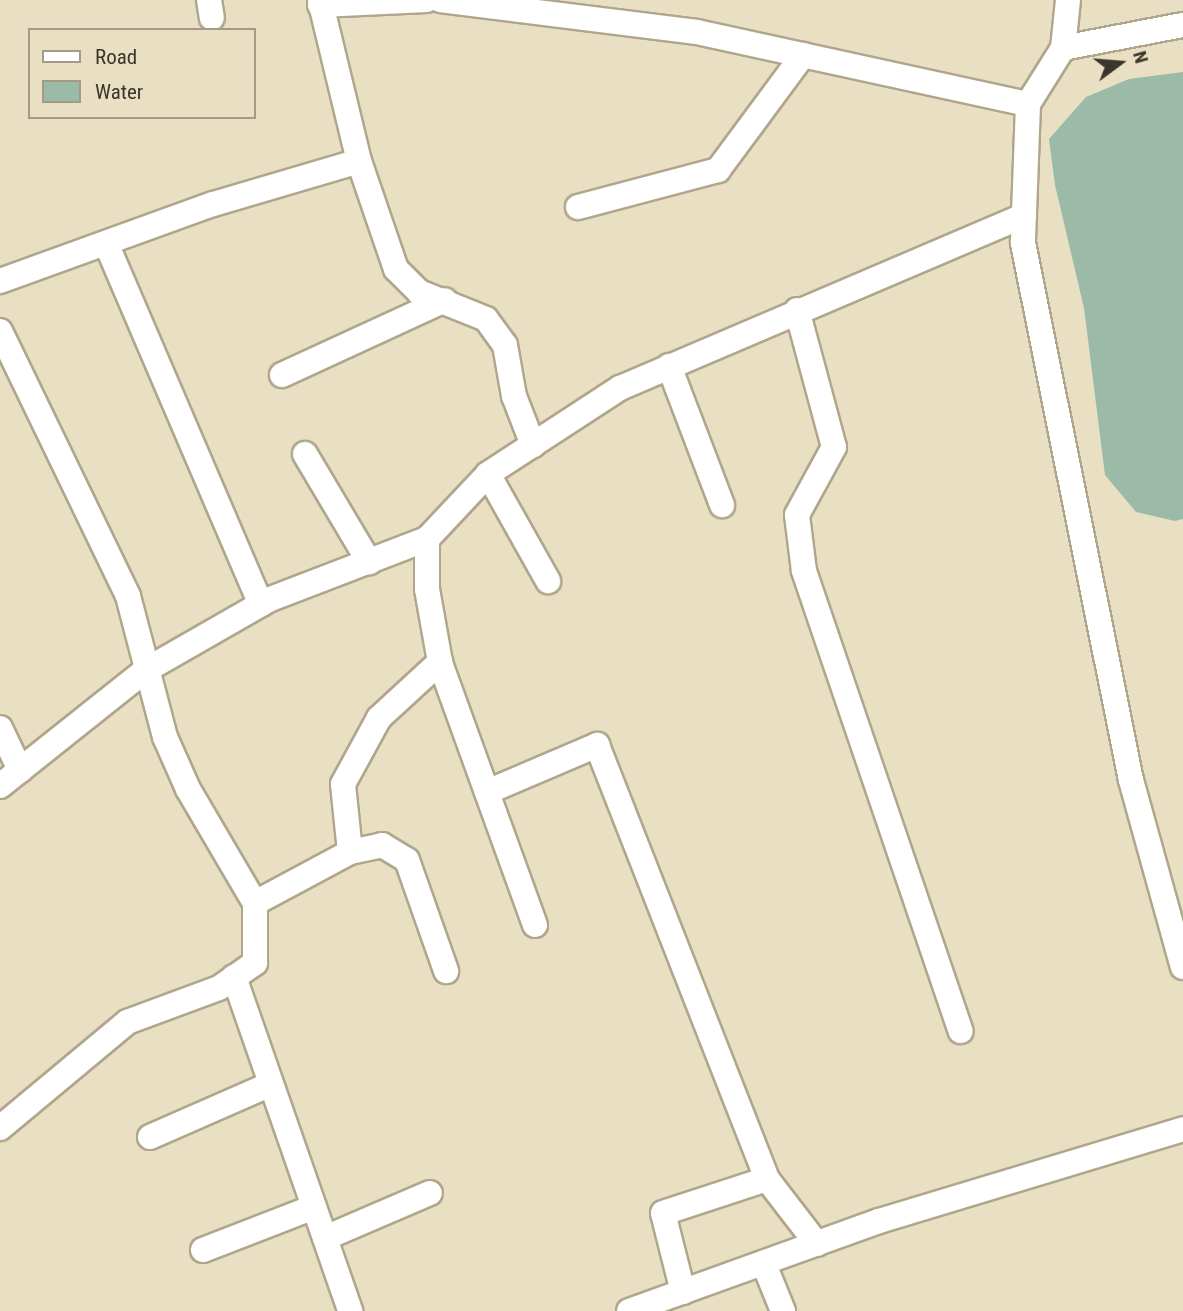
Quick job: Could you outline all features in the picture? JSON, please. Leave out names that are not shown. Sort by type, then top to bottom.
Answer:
[{"type":"street","points":[[427,0],[320,2],[359,160],[396,269],[419,292],[486,319],[505,345],[514,396],[533,445]]},
{"type":"street","points":[[440,0],[523,5],[697,32],[1028,104]]},
{"type":"street","points":[[1068,0],[1063,48],[1028,104],[1024,216],[1026,256],[1131,780],[1183,967]]},
{"type":"street","points":[[1063,48],[1183,25]]},
{"type":"street","points":[[578,207],[718,170],[803,55]]},
{"type":"street","points":[[0,281],[214,204],[359,160]]},
{"type":"street","points":[[0,786],[146,670],[261,604],[428,539],[488,474],[620,388],[797,310],[1024,216]]},
{"type":"street","points":[[106,243],[261,604]]},
{"type":"street","points":[[282,375],[444,300]]},
{"type":"street","points":[[797,310],[834,447],[797,515],[804,571],[961,1031]]},
{"type":"street","points":[[0,331],[128,596],[165,737],[188,789],[255,904],[255,963],[219,988],[127,1022],[0,1128]]},
{"type":"street","points":[[669,366],[722,505]]},
{"type":"street","points":[[305,454],[369,562]]},
{"type":"street","points":[[488,474],[548,581]]},
{"type":"street","points":[[428,539],[427,589],[440,662],[535,925]]},
{"type":"street","points":[[350,852],[343,784],[379,718],[440,662]]},
{"type":"street","points":[[0,728],[20,770]]},
{"type":"street","points":[[487,792],[597,744],[767,1179],[817,1244]]},
{"type":"street","points":[[255,904],[350,852],[382,845],[407,860],[446,971]]},
{"type":"street","points":[[234,978],[350,1311]]},
{"type":"street","points":[[150,1138],[271,1084]]},
{"type":"street","points":[[629,1311],[879,1221],[1183,1129]]},
{"type":"street","points":[[683,1292],[663,1213],[767,1179]]},
{"type":"street","points":[[325,1238],[430,1193]]},
{"type":"street","points":[[203,1250],[314,1207]]},
{"type":"street","points":[[765,1264],[783,1311]]},
{"type":"water","points":[[1183,72],[1183,519],[1175,521],[1136,512],[1105,475],[1084,308],[1055,185],[1049,139],[1086,97],[1129,79]]}]
